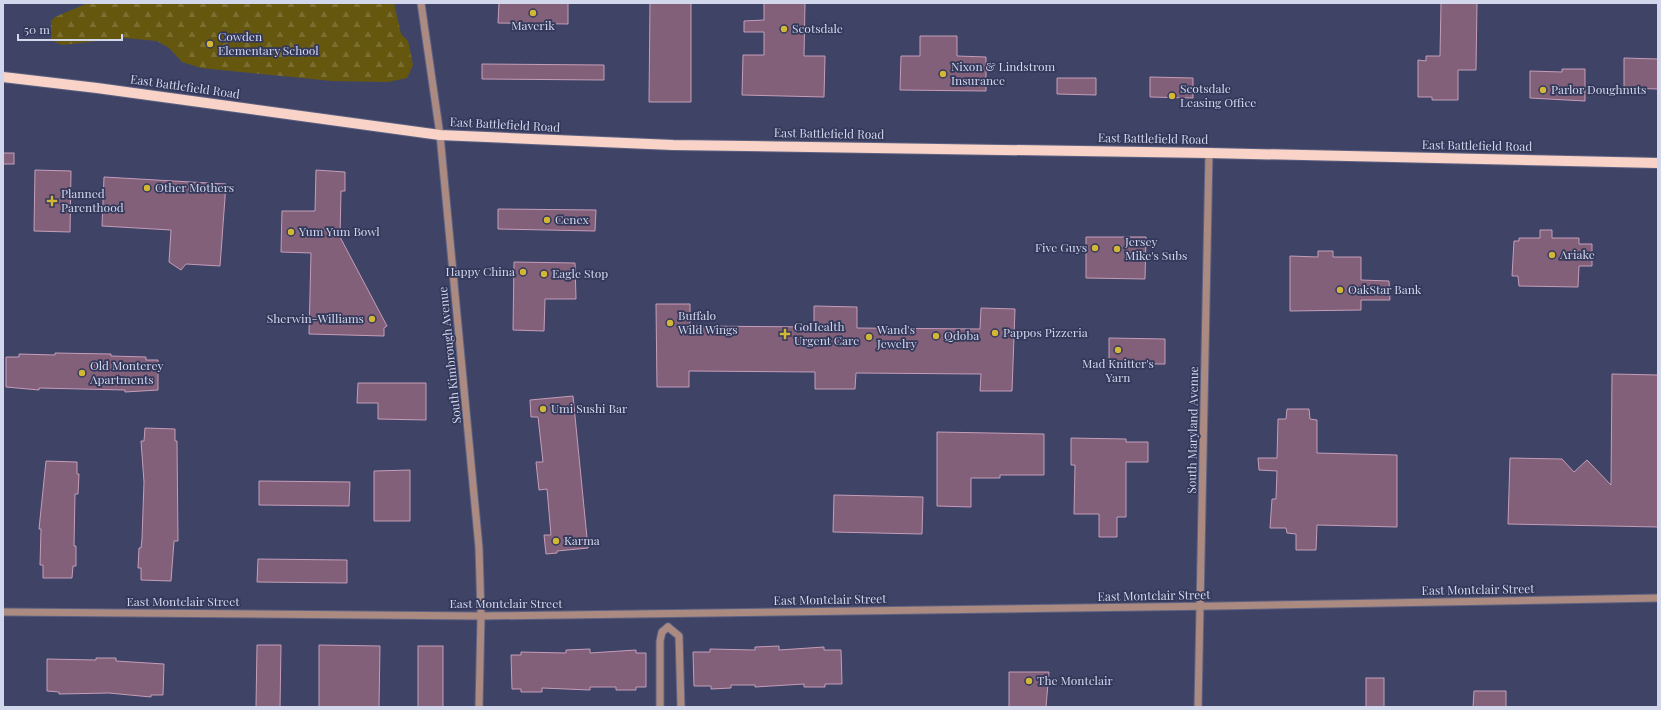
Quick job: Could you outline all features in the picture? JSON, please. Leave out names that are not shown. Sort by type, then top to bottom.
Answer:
[{"type":"main road","name":"East Battlefield Road","points":[[3,77],[111,90],[440,135],[673,145],[1210,153],[1658,163]]},
{"type":"street","name":"South Kimbrough Avenue","points":[[421,3],[440,135],[479,541],[481,616],[479,707]]},
{"type":"street","name":"South Maryland Avenue","points":[[1198,707],[1210,153]]},
{"type":"street","name":"East Montclair Street","points":[[3,612],[481,616],[1658,598]]},
{"type":"street","points":[[667,613],[668,627],[679,636],[681,707]]},
{"type":"street","points":[[660,707],[660,641],[662,632],[668,627]]},
{"type":"green space","name":"Cowden Elementary School","points":[[88,3],[394,3],[401,34],[408,41],[413,65],[407,78],[388,82],[332,81],[201,68],[182,62],[169,48],[157,41],[125,38],[62,45],[51,40],[51,21],[55,17]]},
{"type":"building","name":"Maverik","points":[[499,3],[568,3],[568,24],[498,23]]},
{"type":"building","points":[[650,3],[691,3],[691,102],[649,102]]},
{"type":"building","name":"Scotsdale","points":[[764,3],[805,3],[804,56],[825,56],[824,97],[742,95],[743,55],[764,55],[764,32],[744,32],[744,21],[764,20]]},
{"type":"building","points":[[1441,3],[1477,3],[1476,70],[1458,70],[1458,100],[1432,100],[1432,97],[1418,97],[1418,60],[1426,61],[1426,56],[1440,56]]},
{"type":"building","name":"Nixon & Lindstrom Insurance","points":[[920,36],[957,36],[957,56],[986,57],[986,91],[900,90],[901,56],[920,56]]},
{"type":"building","points":[[1624,58],[1658,59],[1658,89],[1624,88]]},
{"type":"building","name":"Maverik","points":[[482,64],[604,65],[604,80],[482,79]]},
{"type":"building","points":[[1562,69],[1585,69],[1585,101],[1530,98],[1530,71],[1562,72]]},
{"type":"building","points":[[1150,77],[1193,78],[1193,98],[1150,97]]},
{"type":"building","points":[[1057,78],[1096,78],[1096,95],[1057,94]]},
{"type":"building","points":[[3,153],[14,153],[14,164],[3,164]]},
{"type":"building","name":"Planned Parenthood","points":[[35,170],[71,171],[70,232],[34,231]]},
{"type":"building","points":[[316,170],[345,172],[345,191],[341,191],[340,237],[387,326],[384,328],[384,336],[309,334],[311,253],[281,252],[282,211],[315,211]]},
{"type":"building","points":[[104,177],[226,184],[220,266],[186,264],[181,270],[169,262],[171,230],[102,226]]},
{"type":"building","points":[[498,209],[596,210],[595,231],[498,229]]},
{"type":"building","name":"Ariake","points":[[1540,230],[1552,230],[1552,238],[1579,238],[1579,244],[1592,244],[1592,266],[1579,266],[1578,287],[1519,286],[1518,276],[1512,276],[1514,241],[1519,241],[1519,238],[1540,238]]},
{"type":"building","points":[[1086,237],[1146,237],[1145,279],[1086,278]]},
{"type":"building","name":"OakStar Bank","points":[[1318,251],[1333,251],[1333,257],[1361,257],[1361,280],[1389,281],[1390,300],[1361,300],[1361,310],[1290,311],[1290,256],[1318,257]]},
{"type":"building","points":[[514,262],[575,263],[576,299],[545,299],[544,331],[513,330]]},
{"type":"building","points":[[656,304],[690,304],[690,326],[814,327],[814,306],[857,307],[857,328],[980,329],[981,308],[1015,309],[1012,391],[980,391],[981,374],[856,373],[855,389],[815,389],[815,372],[689,371],[689,387],[657,387]]},
{"type":"building","points":[[1109,338],[1165,339],[1165,364],[1109,364]]},
{"type":"building","name":"Old Monterey Apartments","points":[[55,353],[111,354],[111,356],[146,357],[146,360],[158,360],[158,390],[125,392],[125,390],[39,388],[39,390],[6,387],[6,357],[19,357],[19,354],[55,355]]},
{"type":"building","points":[[1612,374],[1658,375],[1658,527],[1508,524],[1510,458],[1562,459],[1574,472],[1587,460],[1611,485]]},
{"type":"building","points":[[358,383],[426,383],[426,420],[378,419],[378,403],[357,403]]},
{"type":"building","points":[[573,396],[588,548],[557,551],[557,553],[546,554],[544,535],[551,535],[547,489],[539,490],[536,462],[543,462],[538,417],[531,417],[530,400]]},
{"type":"building","points":[[1287,409],[1309,409],[1310,419],[1317,420],[1317,453],[1397,455],[1397,527],[1317,525],[1316,550],[1296,550],[1296,534],[1287,533],[1286,528],[1270,528],[1272,499],[1276,499],[1277,471],[1259,470],[1258,458],[1277,458],[1278,419],[1286,419]]},
{"type":"building","points":[[145,428],[175,429],[175,441],[177,441],[178,541],[174,541],[171,581],[141,580],[141,568],[138,568],[139,548],[141,548],[142,539],[144,482],[141,441],[144,441]]},
{"type":"building","points":[[937,432],[1044,434],[1044,475],[1000,475],[1000,478],[971,478],[971,507],[937,506]]},
{"type":"building","points":[[1071,438],[1126,439],[1126,442],[1148,442],[1148,462],[1126,462],[1126,517],[1117,517],[1117,537],[1099,537],[1099,514],[1074,514],[1075,465],[1071,465]]},
{"type":"building","points":[[46,461],[77,462],[77,474],[79,474],[78,494],[75,494],[74,546],[76,546],[76,566],[73,566],[72,578],[43,578],[43,565],[40,565],[41,529],[39,529]]},
{"type":"building","points":[[410,470],[410,521],[374,521],[374,471]]},
{"type":"building","points":[[259,481],[350,482],[349,506],[259,505]]},
{"type":"building","points":[[834,495],[923,497],[922,534],[833,532]]},
{"type":"building","points":[[258,559],[347,560],[347,583],[257,582]]},
{"type":"building","points":[[257,645],[281,645],[280,707],[256,707]]},
{"type":"building","points":[[319,645],[380,646],[379,707],[319,707]]},
{"type":"building","points":[[418,646],[443,646],[443,707],[418,707]]},
{"type":"building","points":[[779,646],[779,650],[824,647],[824,650],[841,650],[842,684],[825,684],[825,687],[804,687],[804,684],[755,687],[755,685],[731,685],[731,688],[711,689],[711,686],[694,686],[693,652],[710,652],[710,649],[755,650],[755,647]]},
{"type":"building","points":[[590,649],[590,653],[636,650],[636,653],[646,653],[646,687],[636,687],[636,690],[616,690],[616,687],[590,687],[590,690],[542,688],[542,692],[521,692],[521,689],[512,689],[511,655],[521,655],[521,652],[566,653],[566,650]]},
{"type":"building","points":[[96,658],[116,658],[116,661],[164,664],[163,695],[151,695],[151,697],[109,693],[59,694],[59,692],[47,691],[47,659],[96,660]]},
{"type":"building","name":"The Montclair","points":[[1009,672],[1049,672],[1046,707],[1009,707]]},
{"type":"building","points":[[1366,678],[1384,678],[1384,707],[1366,707]]},
{"type":"building","points":[[1474,691],[1506,691],[1506,707],[1473,707]]},
{"type":"place","name":"Maverik","points":[[533,13]]},
{"type":"place","name":"Scotsdale","points":[[784,29]]},
{"type":"place","name":"Cowden Elementary School","points":[[210,44]]},
{"type":"place","name":"Nixon & Lindstrom Insurance","points":[[943,74]]},
{"type":"place","name":"Parlor Doughnuts","points":[[1543,90]]},
{"type":"place","name":"Scotsdale Leasing Office","points":[[1172,96]]},
{"type":"place","name":"Other Mothers","points":[[147,188]]},
{"type":"place","name":"Planned Parenthood","points":[[52,201]]},
{"type":"place","name":"Cenex","points":[[547,220]]},
{"type":"place","name":"Yum Yum Bowl","points":[[291,232]]},
{"type":"place","name":"Five Guys","points":[[1095,248]]},
{"type":"place","name":"Jersey Mike's Subs","points":[[1117,249]]},
{"type":"place","name":"Ariake","points":[[1552,255]]},
{"type":"place","name":"Happy China","points":[[523,272]]},
{"type":"place","name":"Eagle Stop","points":[[544,274]]},
{"type":"place","name":"OakStar Bank","points":[[1340,290]]},
{"type":"place","name":"Sherwin-Williams","points":[[372,319]]},
{"type":"place","name":"Buffalo Wild Wings","points":[[670,323]]},
{"type":"place","name":"Pappos Pizzeria","points":[[995,333]]},
{"type":"place","name":"GoHealth Urgent Care","points":[[785,334]]},
{"type":"place","name":"Qdoba","points":[[936,336]]},
{"type":"place","name":"Wand's Jewelry","points":[[869,337]]},
{"type":"place","name":"Mad Knitter's Yarn","points":[[1118,350]]},
{"type":"place","name":"Old Monterey Apartments","points":[[82,373]]},
{"type":"place","name":"Umi Sushi Bar","points":[[543,409]]},
{"type":"place","name":"Karma","points":[[556,541]]},
{"type":"place","name":"The Montclair","points":[[1029,681]]}]
